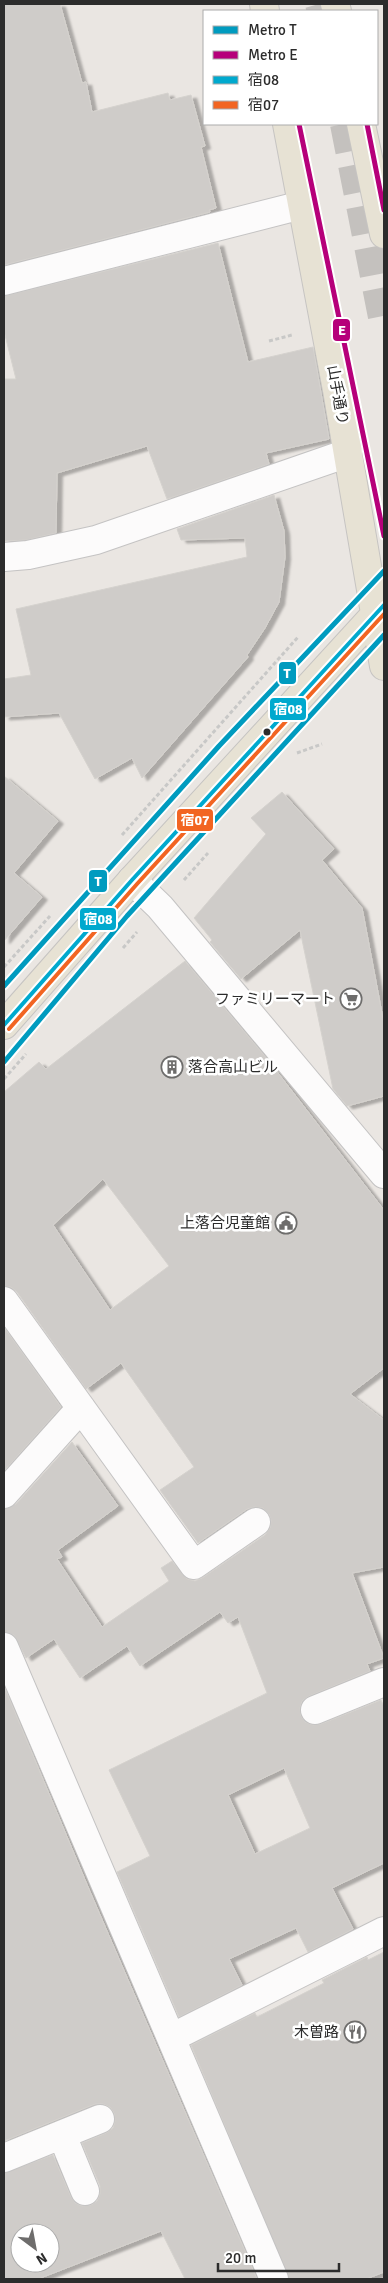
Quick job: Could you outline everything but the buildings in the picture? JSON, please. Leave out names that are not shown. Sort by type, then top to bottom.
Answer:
[{"type":"main road","name":"山手通り","points":[[287,125],[348,453],[380,609],[384,666]]},
{"type":"main road","points":[[361,125],[384,234]]},
{"type":"main road","points":[[4,1025],[132,880],[380,609]]},
{"type":"street","points":[[4,281],[302,205]]},
{"type":"street","points":[[4,557],[28,555],[96,540],[348,453]]},
{"type":"street","points":[[132,880],[160,907],[384,1174]]},
{"type":"street","points":[[4,1301],[194,1565],[256,1522]]},
{"type":"street","points":[[4,1494],[80,1408]]},
{"type":"street","points":[[4,1647],[274,2279]]},
{"type":"street","points":[[315,1710],[384,1682]]},
{"type":"street","points":[[171,2038],[384,1931]]},
{"type":"street","points":[[4,2158],[100,2119]]},
{"type":"street","points":[[62,2135],[85,2191]]},
{"type":"path","points":[[122,835],[298,637]]},
{"type":"path","points":[[290,761],[297,753],[322,744]]},
{"type":"path","points":[[180,884],[213,848]]},
{"type":"path","points":[[4,968],[56,909]]},
{"type":"tunnel","points":[[319,4],[321,10]]},
{"type":"tunnel","points":[[344,125],[384,327]]},
{"type":"metro line","name":"E","points":[[299,125],[384,536]]},
{"type":"metro line","name":"E","points":[[367,125],[384,210]]},
{"type":"metro line","name":"T","points":[[4,986],[219,746],[384,571]]},
{"type":"metro line","name":"T","points":[[4,1062],[127,916],[384,635]]},
{"type":"transit line","name":"宿08","points":[[4,1025],[132,880],[384,605]]},
{"type":"transit line","name":"宿07","points":[[9,1029],[137,884],[384,614]]},
{"type":"place","name":"ファミリーマート","points":[[351,999]]},
{"type":"place","name":"落合高山ビル","points":[[172,1067]]},
{"type":"place","name":"上落合児童館","points":[[286,1223]]},
{"type":"place","name":"木曽路","points":[[355,2032]]}]
